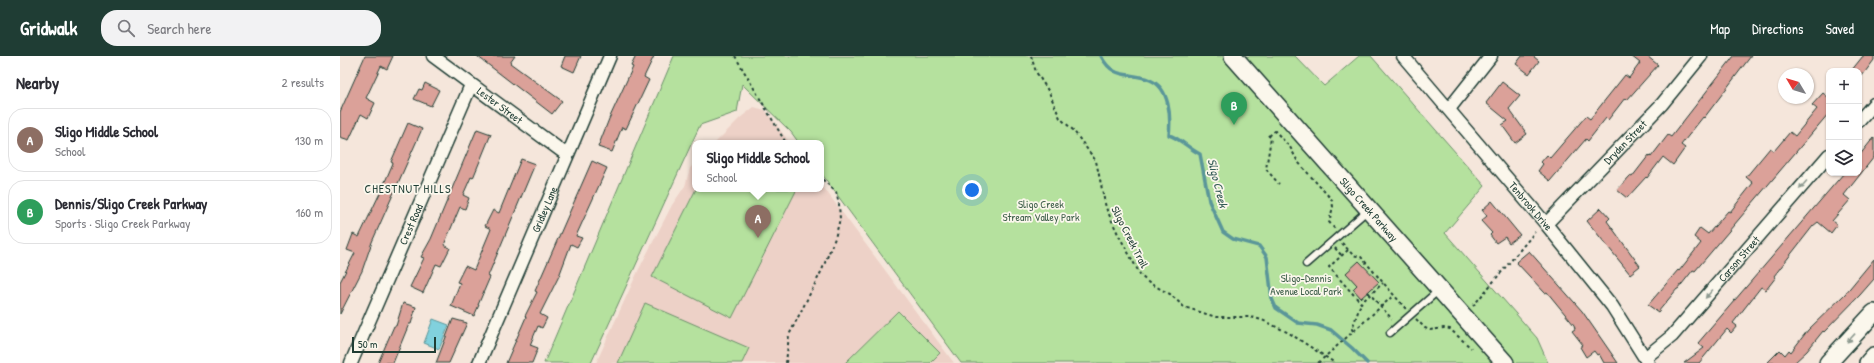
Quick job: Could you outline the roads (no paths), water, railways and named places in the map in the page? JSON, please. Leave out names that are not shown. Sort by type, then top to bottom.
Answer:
[{"type":"street","name":"Lester Street","points":[[433,56],[567,155]]},
{"type":"street","name":"Gridley Lane","points":[[479,363],[610,56]]},
{"type":"street","name":"Sligo Creek Parkway","points":[[1233,56],[1505,363]]},
{"type":"street","name":"Tenbrook Drive","points":[[1403,56],[1546,224],[1612,306],[1646,361]]},
{"type":"street","points":[[1449,109],[1491,56]]},
{"type":"street","name":"Dryden Street","points":[[1546,224],[1662,104],[1701,56]]},
{"type":"street","name":"Crest Road","points":[[351,363],[471,85]]},
{"type":"street","points":[[1862,118],[1874,104]]},
{"type":"street","name":"Carson Street","points":[[1646,361],[1672,336],[1826,159]]},
{"type":"street","points":[[1828,363],[1874,313]]},
{"type":"street","points":[[1868,363],[1874,356]]},
{"type":"lane","points":[[1306,264],[1369,209]]},
{"type":"lane","points":[[1390,333],[1439,290]]},
{"type":"water","points":[[433,319],[449,325],[439,349],[424,343]]},
{"type":"waterway","name":"Sligo Creek","points":[[1101,56],[1111,69],[1122,74],[1142,77],[1150,80],[1162,89],[1168,104],[1170,120],[1169,135],[1200,154],[1209,201],[1223,232],[1233,239],[1259,246],[1267,257],[1272,299],[1276,308],[1298,323],[1317,325],[1331,330],[1367,363]]},
{"type":"place","name":"Dennis/Sligo Creek Parkway","points":[[1234,125]]},
{"type":"place","name":"Sligo Middle School","points":[[758,238]]},
{"type":"district","name":"CHESTNUT HILLS","points":[[408,188]]},
{"type":"park label","name":"Sligo Creek Stream Valley Park","points":[[1041,210]]},
{"type":"park label","name":"Sligo-Dennis Avenue Local Park","points":[[1306,284]]}]
